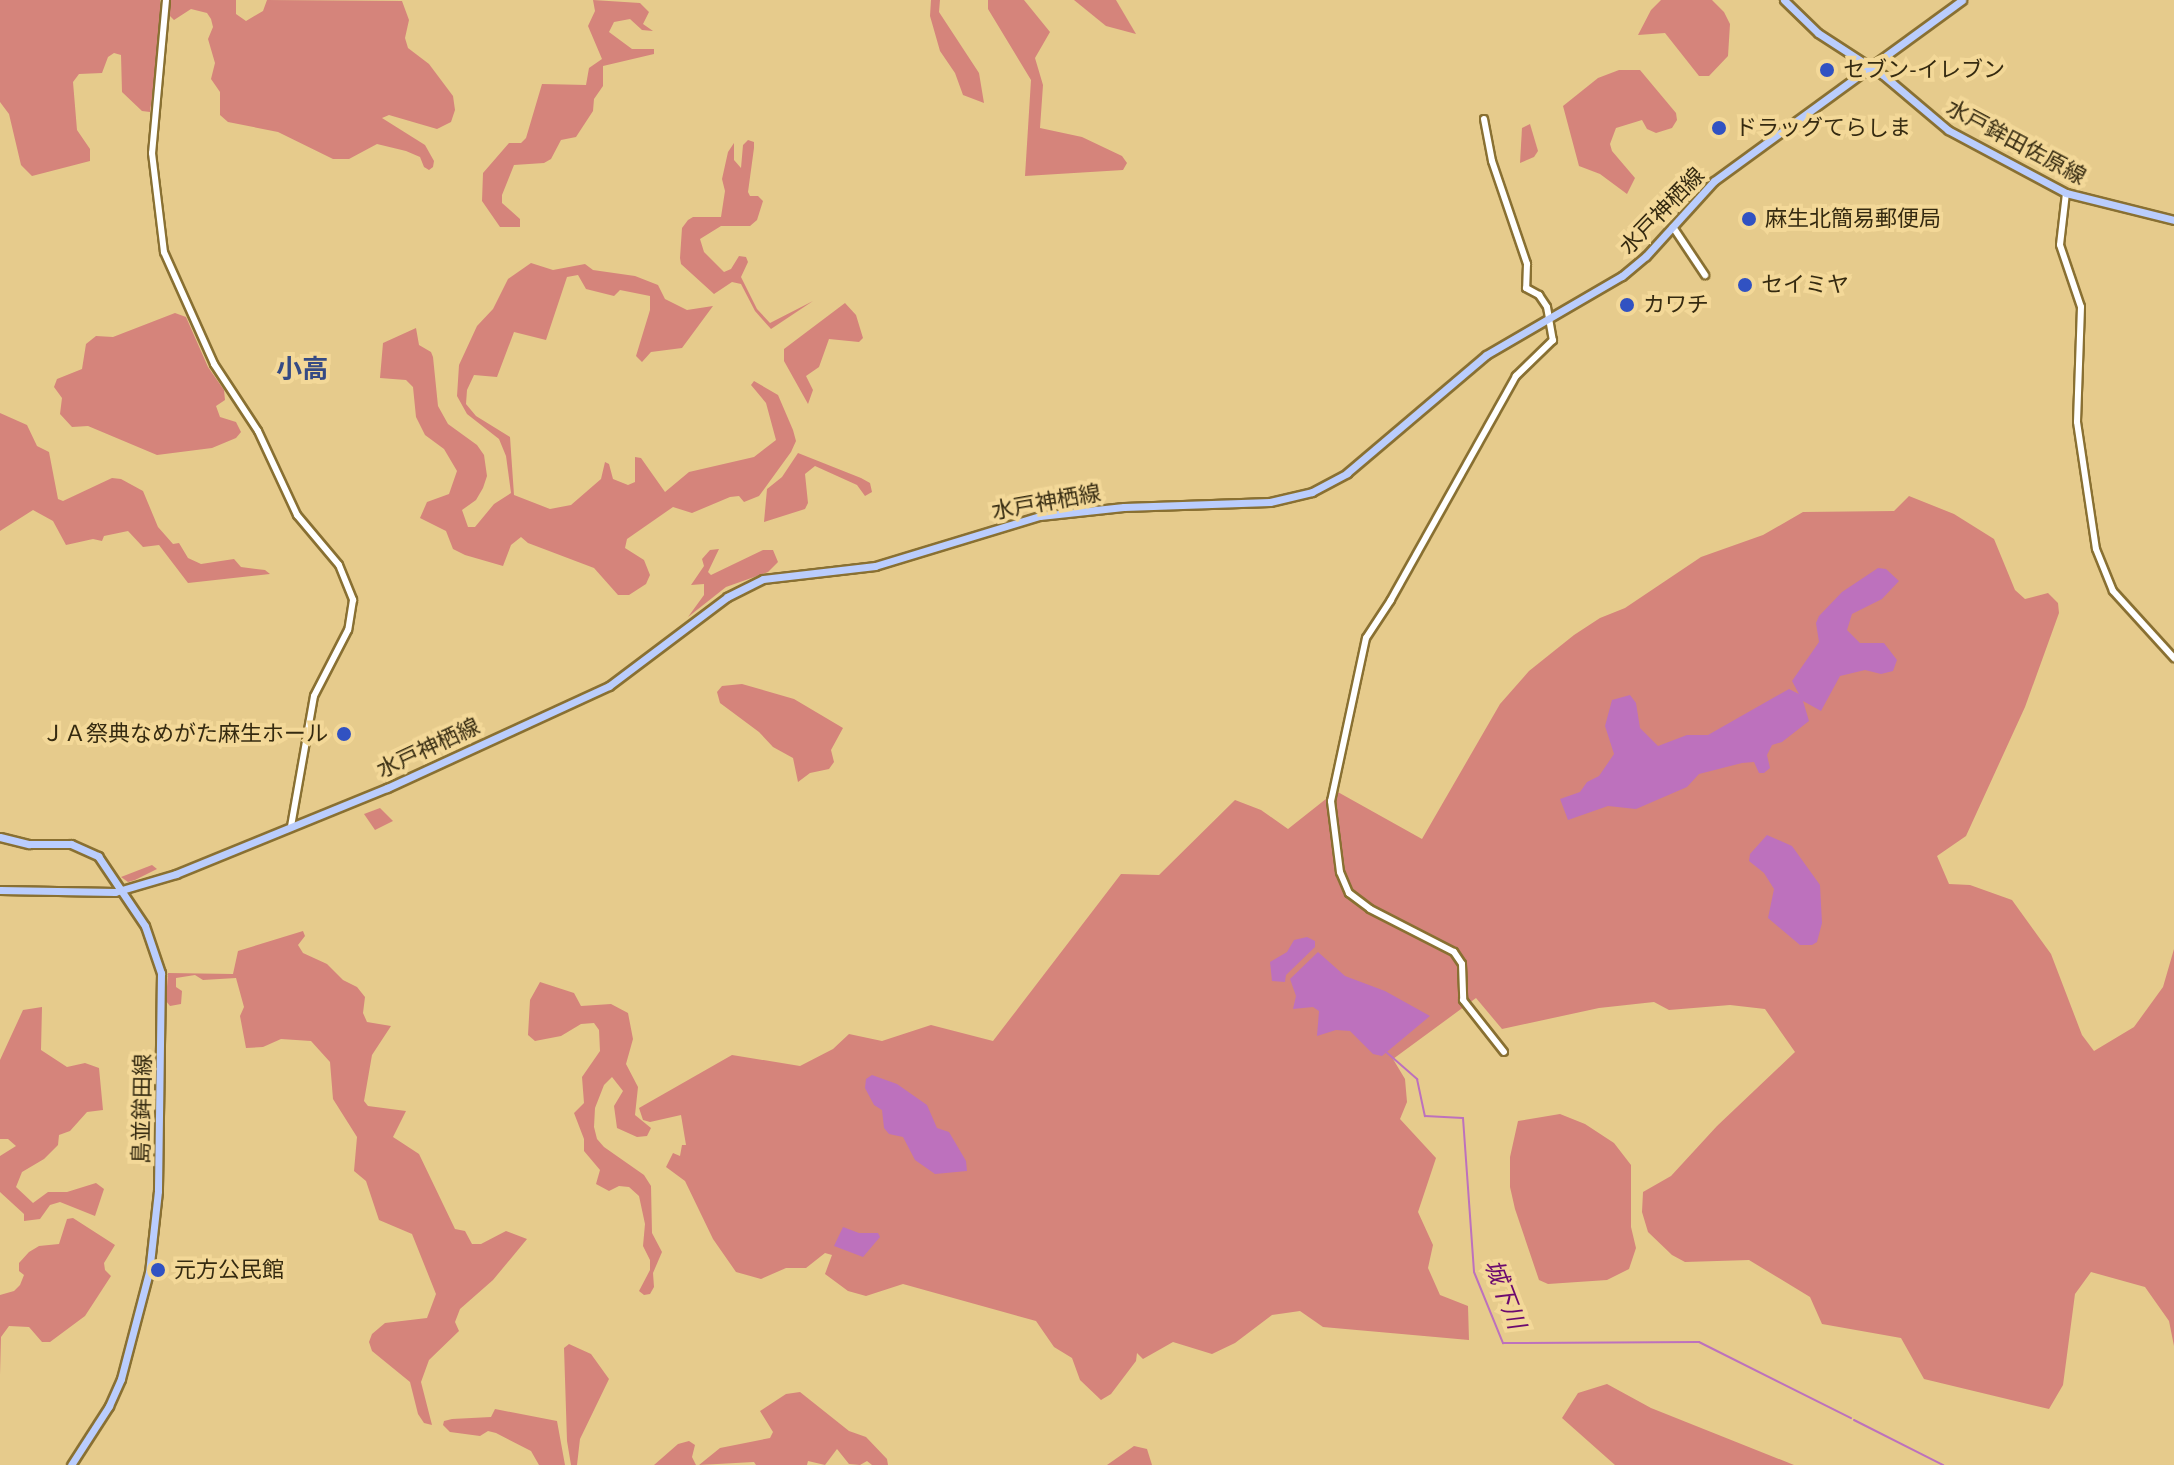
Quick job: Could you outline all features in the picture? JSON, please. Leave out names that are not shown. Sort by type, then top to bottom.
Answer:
[{"type":"main road","name":"水戸鉾田佐原線","points":[[1784,0],[1818,33],[1870,66],[1948,130],[2066,193],[2174,220]]},
{"type":"main road","name":"水戸神栖線","points":[[0,890],[123,891],[176,874],[387,788],[609,686],[727,597],[763,579],[875,566],[1040,516],[1124,507],[1270,502],[1312,492],[1347,473],[1486,355],[1631,269],[1714,181],[1962,0]]},
{"type":"main road","name":"島並鉾田線","points":[[0,837],[29,844],[71,844],[85,848],[102,861],[151,938],[161,973],[156,1222],[149,1272],[121,1379],[109,1406],[71,1465]]},
{"type":"street","points":[[166,0],[152,153],[164,252],[207,351],[258,431],[297,515],[339,565],[353,600],[348,630],[314,696],[291,827]]},
{"type":"street","points":[[1484,119],[1492,161],[1527,264],[1526,288],[1543,299],[1554,337],[1550,346],[1516,376],[1398,588],[1366,638],[1331,801],[1338,862],[1349,893],[1370,909],[1454,952],[1462,964],[1463,1000],[1504,1052]]},
{"type":"street","points":[[2066,193],[2060,245],[2081,307],[2077,422],[2096,549],[2113,591],[2174,658]]},
{"type":"street","points":[[1673,227],[1705,275]]},
{"type":"shaded area","points":[[0,0],[160,0],[161,31],[150,112],[142,111],[122,92],[121,55],[114,53],[108,57],[102,73],[79,74],[73,82],[77,130],[90,149],[90,161],[32,176],[21,165],[9,114],[0,102]]},
{"type":"shaded area","points":[[169,0],[236,0],[236,14],[246,21],[263,11],[267,0],[402,1],[409,20],[405,38],[408,48],[429,64],[453,96],[455,110],[451,122],[437,129],[389,115],[382,118],[425,145],[434,161],[433,167],[429,170],[424,167],[420,157],[406,151],[377,144],[349,159],[333,159],[278,132],[228,122],[220,115],[220,92],[211,79],[215,63],[208,39],[213,27],[211,19],[207,13],[191,9],[174,20],[169,15]]},
{"type":"shaded area","points":[[593,0],[640,3],[649,12],[643,24],[653,31],[642,30],[630,19],[614,22],[609,32],[632,49],[654,49],[654,54],[603,66],[603,86],[594,99],[593,111],[576,137],[561,140],[551,159],[544,163],[514,165],[502,195],[502,203],[520,219],[520,227],[500,227],[482,201],[483,173],[509,143],[521,143],[526,138],[542,84],[586,85],[589,68],[602,59],[588,26],[595,11]]},
{"type":"shaded area","points":[[931,0],[940,0],[939,12],[979,73],[984,103],[963,95],[955,73],[940,51],[930,16]]},
{"type":"shaded area","points":[[988,0],[1024,0],[1050,32],[1035,58],[1043,85],[1040,128],[1082,137],[1122,156],[1127,163],[1123,170],[1025,176],[1031,80],[988,9]]},
{"type":"shaded area","points":[[1074,0],[1116,0],[1136,34],[1106,26]]},
{"type":"shaded area","points":[[1661,0],[1712,0],[1724,12],[1730,24],[1728,56],[1709,76],[1699,76],[1665,33],[1638,35],[1651,10]]},
{"type":"shaded area","points":[[1619,70],[1640,70],[1676,113],[1677,120],[1672,128],[1656,133],[1647,129],[1642,120],[1616,128],[1610,144],[1612,151],[1635,178],[1627,194],[1600,174],[1579,166],[1563,106],[1598,78]]},
{"type":"shaded area","points":[[1530,124],[1538,151],[1534,157],[1520,163],[1522,128]]},
{"type":"shaded area","points":[[748,140],[754,142],[754,148],[748,192],[750,196],[758,196],[763,201],[757,220],[750,226],[721,226],[700,239],[704,252],[724,272],[731,269],[739,256],[746,257],[748,262],[741,277],[757,309],[770,323],[813,301],[771,329],[755,311],[741,284],[732,282],[714,294],[681,264],[680,258],[682,228],[688,220],[693,217],[721,217],[725,191],[722,179],[728,152],[734,143],[734,160],[741,168],[743,145]]},
{"type":"shaded area","points":[[531,263],[553,270],[585,264],[593,270],[635,276],[658,285],[665,299],[687,310],[713,306],[682,348],[651,352],[642,362],[636,356],[650,310],[650,296],[620,290],[614,296],[586,289],[578,275],[567,277],[546,340],[514,332],[497,377],[474,375],[467,390],[466,404],[476,416],[510,437],[514,495],[550,509],[571,505],[601,479],[605,462],[609,464],[613,479],[628,485],[635,482],[635,457],[641,458],[665,492],[689,472],[754,457],[776,440],[766,403],[751,385],[754,381],[778,395],[793,430],[796,441],[791,452],[759,496],[744,502],[739,496],[730,497],[692,513],[673,507],[627,539],[625,548],[644,560],[650,575],[646,584],[629,595],[618,595],[594,568],[528,543],[521,537],[511,545],[503,566],[465,555],[453,549],[446,531],[420,518],[427,502],[449,494],[457,471],[444,449],[425,435],[416,417],[413,387],[406,380],[380,378],[383,343],[416,328],[419,345],[431,352],[433,357],[438,406],[448,424],[477,445],[484,455],[487,476],[483,488],[476,500],[462,510],[468,527],[475,527],[494,504],[511,493],[506,456],[499,439],[467,414],[457,396],[459,365],[477,326],[493,309],[508,279]]},
{"type":"shaded area","points":[[845,303],[856,315],[863,338],[859,342],[829,339],[819,367],[806,376],[813,390],[808,404],[784,361],[784,349]]},
{"type":"shaded area","points":[[175,313],[186,317],[208,367],[224,390],[225,400],[216,406],[220,417],[236,422],[241,432],[236,438],[212,448],[157,455],[88,426],[72,427],[60,414],[62,398],[54,387],[57,379],[82,369],[86,344],[96,336],[113,337]]},
{"type":"shaded area","points":[[0,413],[27,425],[37,446],[49,452],[58,499],[63,501],[112,478],[121,479],[143,491],[158,527],[173,544],[179,543],[188,558],[201,564],[234,559],[241,567],[265,570],[270,574],[188,583],[159,545],[143,547],[128,531],[104,536],[102,541],[93,539],[66,545],[53,521],[33,510],[0,531]]},
{"type":"shaded area","points":[[798,453],[861,478],[870,483],[872,492],[865,496],[857,485],[815,466],[805,474],[808,503],[805,509],[764,522],[767,489],[782,477]]},
{"type":"shaded area","points":[[1909,496],[1954,514],[1994,539],[2015,590],[2025,599],[2048,593],[2058,603],[2059,613],[2025,707],[1966,836],[1937,856],[1949,884],[1970,885],[2012,900],[2051,954],[2082,1035],[2094,1051],[2134,1027],[2163,987],[2174,949],[2174,1346],[2169,1321],[2145,1287],[2091,1272],[2075,1294],[2063,1385],[2049,1409],[1924,1379],[1901,1338],[1822,1324],[1810,1297],[1749,1260],[1685,1262],[1672,1255],[1648,1232],[1642,1212],[1643,1192],[1671,1176],[1717,1126],[1795,1052],[1765,1009],[1730,1005],[1669,1010],[1654,1002],[1599,1008],[1502,1029],[1476,998],[1393,1059],[1405,1079],[1407,1102],[1400,1119],[1436,1158],[1418,1212],[1433,1245],[1428,1268],[1440,1295],[1468,1306],[1469,1340],[1323,1327],[1300,1311],[1272,1315],[1235,1343],[1212,1354],[1173,1342],[1143,1359],[1137,1353],[1136,1361],[1111,1394],[1101,1400],[1080,1380],[1072,1358],[1054,1347],[1036,1321],[903,1284],[866,1296],[848,1291],[825,1274],[832,1255],[825,1253],[806,1268],[786,1268],[761,1279],[736,1272],[713,1239],[685,1181],[666,1167],[673,1153],[680,1156],[682,1145],[686,1145],[681,1115],[650,1122],[643,1120],[639,1108],[732,1055],[800,1066],[833,1049],[849,1034],[882,1041],[931,1025],[993,1041],[1121,874],[1159,875],[1235,800],[1261,810],[1288,829],[1336,791],[1422,839],[1500,704],[1529,671],[1574,635],[1600,618],[1625,608],[1701,557],[1763,535],[1803,512],[1894,511]]},
{"type":"shaded area","points":[[719,549],[708,572],[711,575],[763,550],[773,550],[778,562],[768,572],[726,587],[688,617],[704,595],[704,584],[691,585],[704,566],[702,559],[710,550]]},
{"type":"shaded area","points":[[1878,568],[1886,569],[1899,581],[1882,599],[1852,614],[1847,630],[1860,643],[1884,643],[1897,660],[1893,671],[1881,674],[1865,670],[1840,676],[1821,711],[1803,701],[1809,721],[1782,742],[1772,745],[1767,755],[1770,768],[1764,773],[1759,773],[1754,762],[1742,763],[1699,774],[1687,787],[1636,809],[1608,806],[1568,820],[1560,799],[1580,792],[1587,782],[1599,776],[1614,754],[1605,726],[1612,700],[1630,695],[1636,703],[1640,728],[1658,746],[1687,735],[1708,735],[1789,689],[1799,694],[1792,681],[1819,642],[1816,623],[1819,616],[1842,592]]},
{"type":"shaded area","points":[[742,684],[794,699],[843,728],[831,750],[834,762],[829,769],[810,773],[798,782],[793,758],[773,747],[759,732],[720,703],[717,692],[722,686]]},
{"type":"shaded area","points":[[380,808],[393,821],[375,830],[364,814]]},
{"type":"shaded area","points":[[1767,835],[1792,846],[1820,885],[1822,923],[1817,942],[1812,945],[1800,945],[1768,918],[1774,889],[1764,873],[1749,861],[1750,854]]},
{"type":"shaded area","points":[[152,865],[157,869],[135,880],[128,882],[121,877]]},
{"type":"shaded area","points":[[303,931],[305,936],[298,945],[303,953],[327,964],[343,980],[357,987],[365,997],[363,1013],[367,1022],[391,1026],[372,1055],[364,1101],[368,1106],[406,1111],[393,1137],[419,1154],[455,1229],[465,1231],[472,1244],[481,1244],[506,1231],[527,1239],[493,1280],[460,1309],[455,1322],[459,1331],[429,1360],[421,1382],[432,1425],[424,1423],[418,1414],[410,1382],[372,1351],[369,1342],[372,1334],[385,1323],[427,1318],[436,1294],[412,1234],[379,1220],[366,1181],[354,1171],[357,1137],[333,1099],[330,1062],[311,1041],[281,1039],[263,1047],[246,1048],[240,1016],[244,1007],[236,978],[203,980],[195,975],[176,978],[176,987],[182,991],[181,1004],[170,1006],[166,1001],[168,973],[233,974],[238,951]]},
{"type":"shaded area","points":[[1307,937],[1315,941],[1315,947],[1286,975],[1285,982],[1272,981],[1270,962],[1287,952],[1294,940]]},
{"type":"shaded area","points":[[1318,952],[1345,976],[1385,991],[1430,1016],[1382,1056],[1373,1054],[1350,1031],[1336,1030],[1317,1036],[1319,1011],[1313,1007],[1293,1009],[1296,996],[1290,979]]},
{"type":"shaded area","points":[[540,982],[574,993],[581,1006],[611,1004],[628,1013],[633,1039],[626,1064],[638,1087],[635,1115],[651,1128],[647,1136],[637,1137],[617,1128],[614,1106],[623,1091],[612,1077],[604,1085],[595,1108],[594,1127],[597,1139],[604,1147],[644,1175],[651,1186],[652,1233],[662,1252],[653,1273],[654,1287],[650,1294],[644,1295],[639,1291],[650,1270],[650,1260],[643,1246],[645,1224],[639,1196],[629,1187],[619,1186],[609,1191],[596,1184],[600,1170],[584,1151],[584,1139],[574,1113],[584,1103],[582,1077],[600,1051],[599,1030],[594,1023],[581,1024],[561,1036],[535,1041],[528,1035],[530,1000]]},
{"type":"shaded area","points":[[42,1007],[41,1050],[67,1067],[85,1063],[99,1068],[103,1110],[87,1112],[70,1131],[59,1135],[58,1145],[44,1159],[22,1172],[16,1187],[33,1203],[48,1192],[67,1192],[96,1183],[104,1189],[95,1216],[60,1202],[50,1205],[40,1219],[24,1221],[24,1214],[0,1192],[0,1156],[16,1146],[8,1139],[0,1139],[0,1060],[23,1010]]},
{"type":"shaded area","points":[[872,1075],[897,1084],[927,1105],[937,1128],[949,1132],[966,1161],[967,1171],[935,1174],[915,1160],[903,1137],[889,1134],[884,1128],[882,1110],[874,1105],[865,1088],[866,1079]]},
{"type":"shaded area","points":[[1560,1114],[1585,1124],[1614,1143],[1631,1165],[1631,1227],[1636,1248],[1629,1269],[1607,1280],[1548,1284],[1539,1280],[1515,1209],[1510,1187],[1510,1157],[1518,1121]]},
{"type":"shaded area","points":[[73,1218],[115,1245],[104,1263],[105,1270],[111,1276],[85,1316],[50,1342],[42,1342],[29,1327],[9,1326],[1,1337],[0,1375],[0,1295],[14,1291],[20,1285],[24,1275],[19,1271],[19,1263],[29,1252],[39,1246],[59,1244],[67,1219]]},
{"type":"shaded area","points":[[843,1227],[859,1233],[878,1233],[880,1237],[863,1257],[834,1246]]},
{"type":"shaded area","points":[[569,1344],[591,1354],[609,1379],[580,1439],[577,1465],[571,1465],[567,1441],[564,1348]]},
{"type":"shaded area","points":[[1607,1384],[1651,1408],[1794,1465],[1615,1465],[1562,1418],[1578,1393]]},
{"type":"shaded area","points":[[800,1392],[849,1431],[866,1437],[887,1459],[888,1465],[872,1465],[867,1461],[860,1465],[849,1464],[837,1449],[825,1465],[808,1461],[807,1465],[756,1465],[754,1462],[699,1465],[720,1448],[770,1438],[773,1432],[760,1411],[786,1394]]},
{"type":"shaded area","points":[[495,1409],[557,1421],[565,1465],[539,1465],[531,1451],[496,1433],[488,1431],[480,1436],[450,1432],[443,1425],[444,1421],[452,1419],[491,1417]]},
{"type":"shaded area","points":[[689,1441],[695,1445],[692,1457],[696,1465],[654,1465],[678,1444]]},
{"type":"shaded area","points":[[1134,1446],[1147,1449],[1152,1465],[1107,1465]]},
{"type":"waterway","name":"城下川","points":[[1385,1051],[1417,1079],[1425,1116],[1463,1118],[1474,1272],[1503,1343],[1699,1342],[1851,1418]]},
{"type":"waterway","name":"城下川","points":[[1854,1420],[1943,1465]]},
{"type":"place","name":"セブン-イレブン","points":[[1827,70]]},
{"type":"place","name":"ドラッグてらしま","points":[[1719,128]]},
{"type":"place","name":"麻生北簡易郵便局","points":[[1749,219]]},
{"type":"place","name":"セイミヤ","points":[[1745,285]]},
{"type":"place","name":"カワチ","points":[[1627,305]]},
{"type":"place","name":"ＪＡ祭典なめがた麻生ホール","points":[[344,734]]},
{"type":"place","name":"元方公民館","points":[[158,1270]]},
{"type":"district","name":"小高","points":[[302,369]]}]
